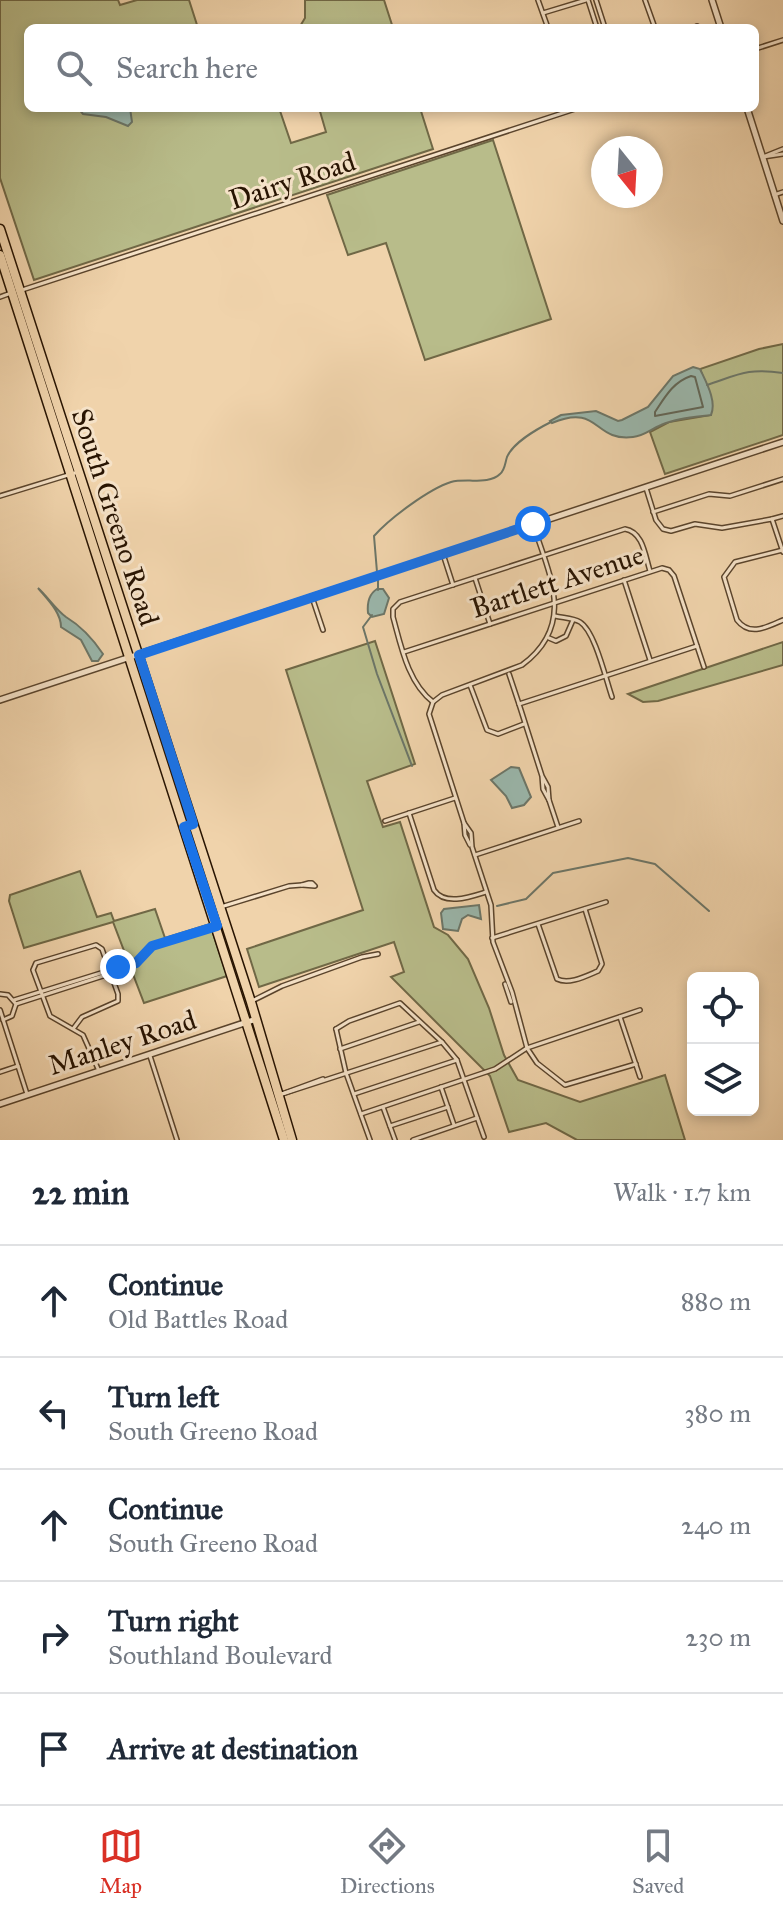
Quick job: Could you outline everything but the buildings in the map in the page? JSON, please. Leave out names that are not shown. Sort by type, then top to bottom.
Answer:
[{"type":"main road","name":"South Greeno Road","points":[[0,229],[16,292],[135,656],[217,926],[279,1095],[292,1140]]},
{"type":"main road","name":"South Greeno Road","points":[[0,255],[16,292]]},
{"type":"main road","name":"South Greeno Road","points":[[188,825],[220,907],[251,1002],[252,1020],[284,1140]]},
{"type":"street","points":[[538,0],[547,24]]},
{"type":"street","points":[[543,13],[587,0],[596,24]]},
{"type":"street","points":[[596,0],[604,24]]},
{"type":"street","points":[[645,0],[654,24]]},
{"type":"street","points":[[712,0],[720,24]]},
{"type":"street","points":[[759,48],[783,40]]},
{"type":"street","name":"Dairy Road","points":[[0,297],[566,112]]},
{"type":"street","points":[[748,112],[783,221]]},
{"type":"street","points":[[763,157],[783,151]]},
{"type":"street","points":[[774,195],[783,192]]},
{"type":"street","points":[[0,700],[783,442]]},
{"type":"street","points":[[0,496],[74,473]]},
{"type":"street","points":[[653,512],[709,494],[730,496],[783,479]]},
{"type":"street","points":[[645,487],[660,527],[669,531],[695,524],[722,528],[783,516]]},
{"type":"street","points":[[772,519],[783,551],[735,562],[724,577],[741,626],[757,630],[783,620]]},
{"type":"street","points":[[533,524],[553,584],[555,616],[548,638],[535,654],[509,672],[442,695],[433,702],[430,722],[464,823],[465,837],[472,847],[491,905],[492,938],[506,993],[527,1048],[537,1063],[565,1085],[636,1064]]},
{"type":"street","points":[[433,702],[421,692],[411,673],[393,620],[396,606],[401,601],[620,530],[630,529],[638,536],[650,571]]},
{"type":"street","points":[[443,554],[453,585]]},
{"type":"street","name":"Bartlett Avenue","points":[[404,652],[662,568],[674,576],[704,667]]},
{"type":"street","points":[[475,578],[490,624]]},
{"type":"street","points":[[624,580],[650,661]]},
{"type":"street","points":[[312,597],[323,630]]},
{"type":"street","points":[[555,616],[580,622],[591,636],[612,697]]},
{"type":"street","points":[[548,638],[556,641],[563,639],[573,620]]},
{"type":"street","points":[[519,704],[697,646]]},
{"type":"street","points":[[509,672],[542,776],[543,789],[559,828]]},
{"type":"street","points":[[470,685],[487,730],[498,734],[524,724]]},
{"type":"street","points":[[385,821],[455,798]]},
{"type":"street","points":[[409,813],[439,897],[447,900],[486,892]]},
{"type":"street","points":[[475,855],[579,821]]},
{"type":"street","points":[[220,907],[289,886],[302,885]]},
{"type":"street","points":[[492,938],[606,902]]},
{"type":"street","points":[[538,924],[557,979],[565,982],[589,975],[598,971],[602,964],[585,909]]},
{"type":"street","points":[[15,1002],[136,963],[152,946],[217,926]]},
{"type":"street","points":[[73,1029],[82,1017],[118,1001],[102,949],[96,945],[40,962],[33,970],[50,1016],[87,1041],[99,1071]]},
{"type":"street","points":[[251,1002],[282,986],[378,954]]},
{"type":"street","points":[[0,994],[8,995],[15,1002]]},
{"type":"street","points":[[3,1020],[12,1016],[15,1002]]},
{"type":"street","points":[[336,1029],[349,1021],[400,1003],[457,1060],[484,1137]]},
{"type":"street","points":[[0,1010],[28,1095]]},
{"type":"street","points":[[361,1114],[501,1067],[527,1048],[640,1010]]},
{"type":"street","points":[[620,1017],[640,1077]]},
{"type":"street","name":"Manley Road","points":[[0,1104],[252,1020]]},
{"type":"street","points":[[339,1049],[419,1022]]},
{"type":"street","points":[[331,1026],[336,1029]]},
{"type":"street","points":[[336,1029],[346,1073],[370,1140]]},
{"type":"street","points":[[279,1095],[442,1042]]},
{"type":"street","points":[[149,1054],[177,1140]]},
{"type":"street","points":[[354,1094],[457,1060]]},
{"type":"street","points":[[0,1072],[18,1066]]},
{"type":"street","points":[[441,1087],[454,1126]]},
{"type":"street","points":[[383,1107],[395,1140]]},
{"type":"street","points":[[390,1126],[448,1107]]},
{"type":"street","points":[[413,1140],[478,1118]]},
{"type":"green space","points":[[0,0],[118,0],[120,5],[137,0],[189,0],[197,24],[24,24],[24,112],[280,112],[291,143],[326,132],[320,112],[421,112],[433,149],[34,280],[0,178]]},
{"type":"green space","points":[[305,0],[384,0],[392,24],[301,24],[305,18]]},
{"type":"green space","points":[[493,140],[551,319],[425,360],[386,243],[348,255],[327,195]]},
{"type":"green space","points":[[783,344],[783,435],[665,474],[650,432],[669,422],[711,415],[709,392],[700,369]]},
{"type":"green space","points":[[375,641],[415,764],[367,781],[383,827],[400,822],[434,927],[448,935],[468,959],[489,1008],[504,1055],[518,1080],[580,1102],[665,1075],[685,1140],[577,1140],[546,1123],[509,1132],[490,1076],[391,977],[404,972],[394,942],[259,987],[247,949],[363,910],[286,670]]},
{"type":"green space","points":[[783,642],[783,665],[658,701],[643,702],[628,694]]},
{"type":"green space","points":[[80,871],[97,917],[111,913],[114,921],[155,909],[165,938],[210,924],[227,976],[144,1003],[113,922],[24,948],[9,901],[10,895]]},
{"type":"water","points":[[81,112],[131,112],[132,122],[128,126],[106,117]]},
{"type":"water","points":[[693,367],[700,369],[710,392],[713,404],[711,415],[673,421],[633,437],[610,434],[579,417],[550,421],[561,415],[596,411],[622,420],[648,407],[673,376]]},
{"type":"water","points":[[38,588],[95,643],[103,654],[98,661],[92,661],[81,640],[61,627],[56,611]]},
{"type":"water","points":[[377,589],[383,589],[389,598],[384,614],[372,617],[368,613],[368,602]]},
{"type":"water","points":[[511,767],[519,768],[531,797],[524,805],[512,808],[491,780]]},
{"type":"water","points":[[479,905],[481,919],[468,915],[462,919],[458,931],[443,929],[441,913],[444,909]]},
{"type":"waterway","points":[[707,385],[752,372],[783,373]]},
{"type":"waterway","points":[[377,572],[374,536],[390,521],[421,497],[451,482],[483,480],[500,474],[514,447],[551,422]]},
{"type":"waterway","points":[[378,579],[378,590]]},
{"type":"waterway","points":[[372,615],[363,627],[377,674],[412,766]]},
{"type":"waterway","points":[[497,906],[526,899],[553,873],[628,858],[655,864],[709,911]]},
{"type":"route","points":[[118,967],[136,963],[146,950],[157,944],[217,926],[184,827],[193,824],[192,820],[139,655],[533,524]]}]
